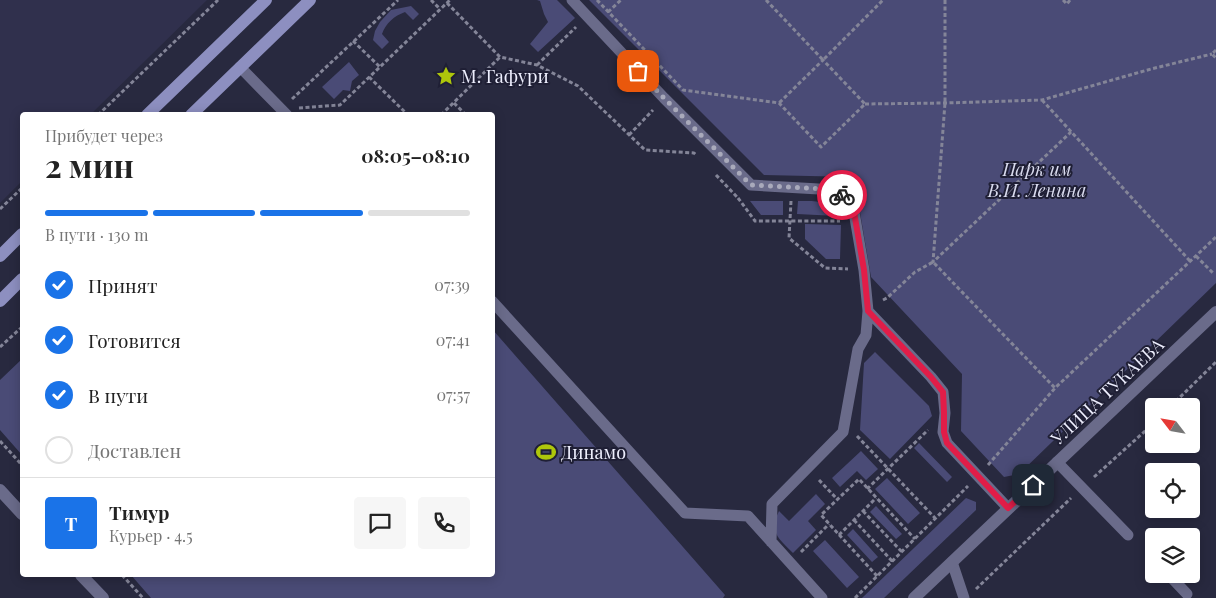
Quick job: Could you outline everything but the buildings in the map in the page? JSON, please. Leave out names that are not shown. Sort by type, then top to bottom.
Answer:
[{"type":"main road","points":[[150,112],[266,0]]},
{"type":"main road","points":[[194,112],[310,0]]},
{"type":"main road","points":[[0,256],[20,236]]},
{"type":"main road","points":[[0,301],[20,281]]},
{"type":"street","name":"УЛИЦА ТУКАЕВА","points":[[914,598],[1216,312]]},
{"type":"street","points":[[0,490],[20,512]]},
{"type":"street","points":[[83,577],[103,598]]},
{"type":"lane","points":[[572,0],[664,98],[751,185],[836,190],[850,203],[854,212],[864,270],[868,311],[866,335],[858,348],[843,432],[772,504],[771,542]]},
{"type":"lane","points":[[240,67],[284,112]]},
{"type":"lane","points":[[495,304],[685,513],[748,516],[822,598]]},
{"type":"lane","points":[[868,311],[943,392],[944,432],[947,443],[1008,508]]},
{"type":"lane","points":[[1057,462],[1128,534]]},
{"type":"lane","points":[[952,562],[969,595]]},
{"type":"lane","points":[[1177,583],[1187,594]]},
{"type":"path","points":[[101,112],[218,0]]},
{"type":"path","points":[[284,112],[353,41],[398,0]]},
{"type":"path","points":[[431,0],[440,9]]},
{"type":"path","points":[[597,0],[683,90],[779,103],[820,147],[865,104],[1042,100],[1212,54],[1216,50]]},
{"type":"path","points":[[608,12],[621,0]]},
{"type":"path","points":[[766,0],[865,104]]},
{"type":"path","points":[[779,103],[883,0]]},
{"type":"path","points":[[945,0],[944,103],[933,262],[1055,388]]},
{"type":"path","points":[[1063,0],[1066,4],[1070,0]]},
{"type":"path","points":[[284,112],[340,105],[448,1],[500,57],[537,65],[578,86],[646,150],[694,152],[700,159]]},
{"type":"path","points":[[537,65],[588,16]]},
{"type":"path","points":[[353,41],[380,67]]},
{"type":"path","points":[[1212,54],[1216,58]]},
{"type":"path","points":[[444,112],[500,57]]},
{"type":"path","points":[[369,77],[405,112]]},
{"type":"path","points":[[629,135],[664,98]]},
{"type":"path","points":[[1042,100],[1190,261]]},
{"type":"path","points":[[454,103],[463,112]]},
{"type":"path","points":[[887,298],[915,272],[933,262],[1071,132]]},
{"type":"path","points":[[713,172],[738,198],[755,221],[856,221]]},
{"type":"path","points":[[738,198],[740,174]]},
{"type":"path","points":[[791,187],[790,238],[825,268],[864,270]]},
{"type":"path","points":[[0,209],[20,190]]},
{"type":"path","points":[[854,598],[978,476],[1055,388],[1216,237]]},
{"type":"path","points":[[1196,256],[1214,274]]},
{"type":"path","points":[[0,347],[20,329]]},
{"type":"path","points":[[1179,398],[1216,362]]},
{"type":"path","points":[[868,489],[944,413]]},
{"type":"path","points":[[844,423],[936,518]]},
{"type":"path","points":[[969,595],[1145,431]]},
{"type":"path","points":[[0,441],[20,464]]},
{"type":"path","points":[[808,468],[837,499]]},
{"type":"path","points":[[877,576],[821,515],[837,499],[859,480],[915,539]]},
{"type":"path","points":[[839,535],[876,498]]},
{"type":"path","points":[[863,511],[902,552]]},
{"type":"path","points":[[854,520],[892,561]]},
{"type":"path","points":[[790,562],[829,524]]},
{"type":"path","points":[[124,577],[143,598]]},
{"type":"shaded area","points":[[0,0],[207,0],[93,112],[20,112],[20,183],[0,203]]},
{"type":"green space","points":[[537,0],[557,0],[575,18],[538,52],[530,44],[548,22],[540,1]]},
{"type":"green space","name":"Парк им В.И. Ленина","points":[[589,0],[1216,0],[1216,283],[1019,474],[1004,477],[961,431],[962,374],[871,277],[854,177],[764,175]]},
{"type":"green space","points":[[411,6],[419,14],[413,20],[405,12],[391,20],[382,34],[389,42],[382,49],[373,40],[380,22],[391,10]]},
{"type":"green space","points":[[349,62],[359,75],[352,81],[350,91],[343,90],[334,99],[322,87]]},
{"type":"green space","points":[[750,201],[783,201],[783,215],[761,215]]},
{"type":"green space","points":[[798,201],[821,202],[830,206],[837,216],[797,214]]},
{"type":"green space","points":[[805,224],[841,225],[840,259],[826,259],[805,239]]},
{"type":"green space","name":"Динамо","points":[[495,332],[725,595],[723,598],[151,598],[133,577],[495,577]]},
{"type":"green space","points":[[875,352],[929,406],[932,416],[890,459],[860,430],[864,363]]},
{"type":"green space","points":[[20,361],[20,453],[0,430],[0,380]]},
{"type":"green space","points":[[919,443],[952,477],[947,482],[914,448]]},
{"type":"green space","points":[[861,451],[878,469],[866,480],[857,471],[840,487],[832,478]]},
{"type":"green space","points":[[887,478],[920,513],[908,524],[875,489]]},
{"type":"green space","points":[[816,494],[825,504],[808,521],[816,530],[793,553],[779,539],[775,530],[776,518],[779,511],[789,521]]},
{"type":"green space","points":[[966,498],[976,502],[976,510],[884,598],[862,598]]},
{"type":"green space","points":[[876,506],[902,534],[896,539],[870,512]]},
{"type":"green space","points":[[853,529],[878,557],[872,562],[847,535]]},
{"type":"green space","points":[[825,540],[859,577],[847,588],[813,551]]},
{"type":"way so far","points":[[638,71],[751,185],[836,190],[842,195]]},
{"type":"place","name":"М. Гафури","points":[[446,76]]},
{"type":"place","name":"Динамо","points":[[546,452]]},
{"type":"route","points":[[842,195],[850,203],[854,212],[864,270],[868,311],[943,392],[944,432],[947,443],[1008,508],[1033,485]]}]
